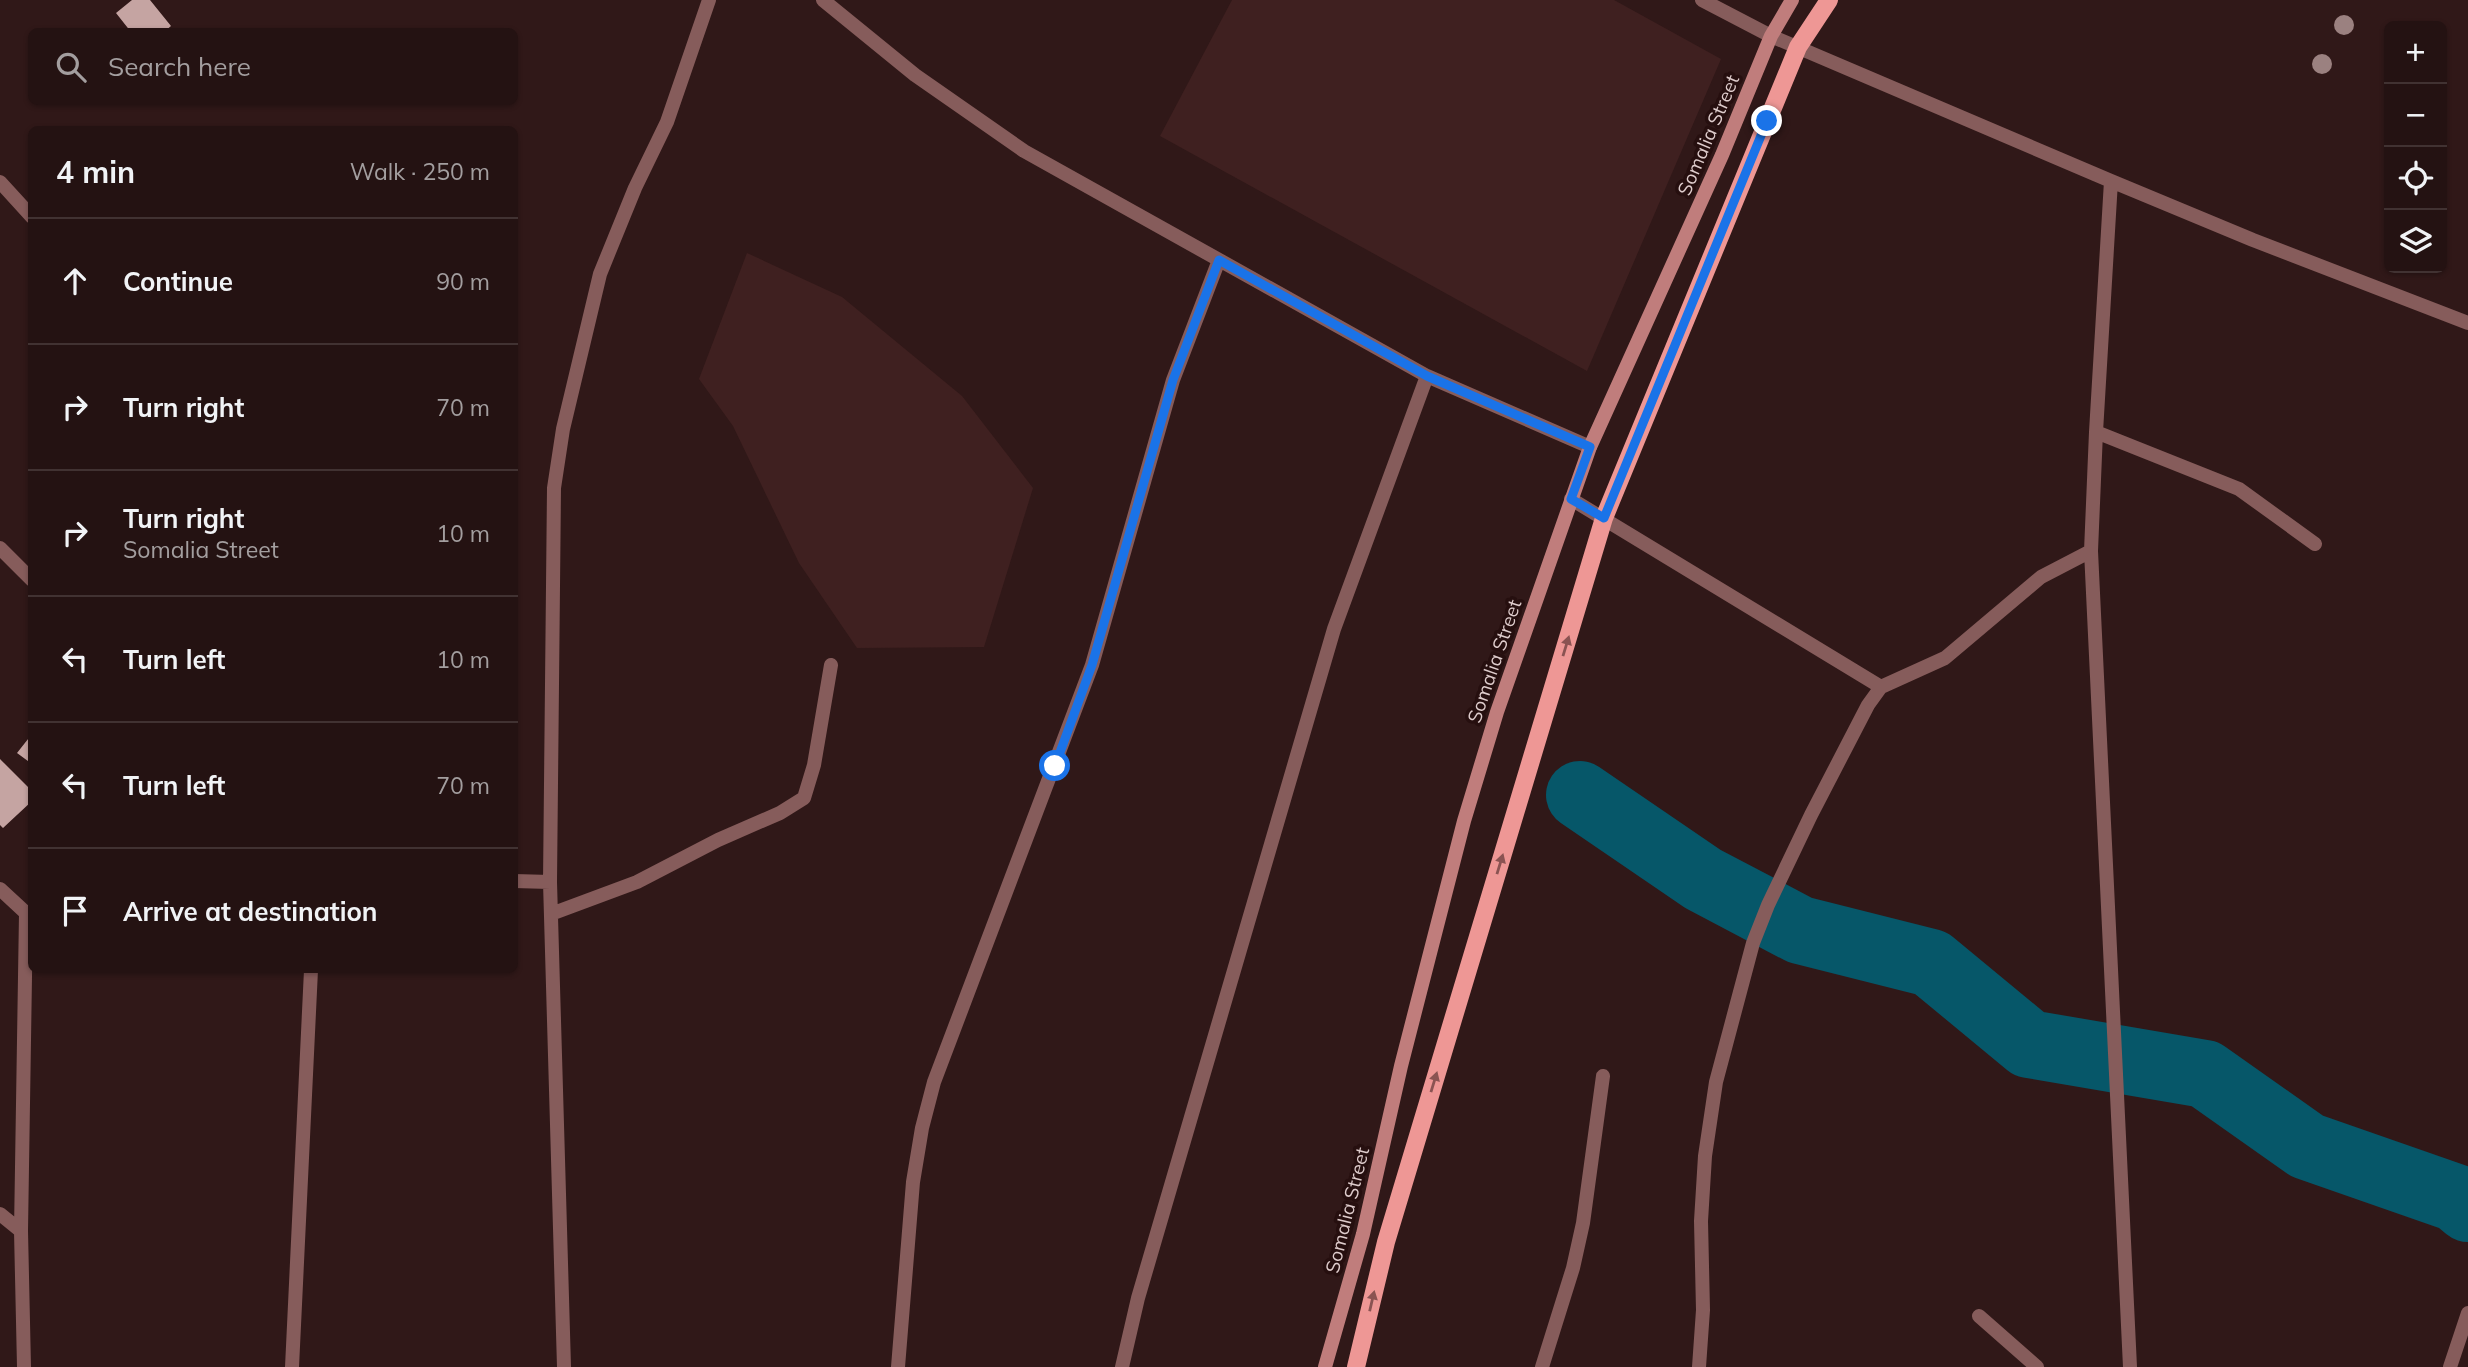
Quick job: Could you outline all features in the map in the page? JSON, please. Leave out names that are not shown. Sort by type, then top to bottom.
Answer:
[{"type":"main road","name":"Somalia Street","points":[[1325,1367],[1363,1234],[1464,821],[1497,712],[1590,447],[1722,155],[1771,36],[1792,0]]},
{"type":"main road","points":[[1356,1367],[1386,1242],[1604,518],[1798,47],[1829,0]]},
{"type":"street","points":[[564,1367],[550,882],[554,488],[563,429],[600,274],[635,188],[667,122],[709,0]]},
{"type":"street","points":[[823,0],[915,75],[1024,151],[1427,376],[1590,447]]},
{"type":"street","points":[[1702,0],[1771,36],[2111,181],[2253,240],[2468,323]]},
{"type":"street","points":[[2111,181],[2091,551],[2130,1367]]},
{"type":"street","points":[[0,182],[28,213]]},
{"type":"street","points":[[898,1367],[913,1182],[922,1128],[934,1082],[1092,665],[1173,380],[1219,260]]},
{"type":"street","points":[[1122,1367],[1138,1298],[1334,629],[1427,376]]},
{"type":"street","points":[[2096,432],[2239,489],[2315,544]]},
{"type":"street","points":[[1571,499],[1881,687]]},
{"type":"street","points":[[0,548],[28,576]]},
{"type":"street","points":[[1699,1367],[1703,1310],[1701,1221],[1705,1156],[1716,1082],[1753,943],[1768,905],[1853,733],[1881,687],[1945,657],[2041,577],[2091,551]]},
{"type":"street","points":[[551,914],[637,882],[718,840],[780,813],[804,798],[814,765],[831,665]]},
{"type":"street","points":[[518,881],[550,882]]},
{"type":"street","points":[[0,889],[28,911]]},
{"type":"street","points":[[24,1367],[21,1231],[28,952]]},
{"type":"street","points":[[292,1367],[311,973]]},
{"type":"street","points":[[1542,1367],[1573,1268],[1583,1223],[1603,1076]]},
{"type":"street","points":[[0,1214],[21,1231]]},
{"type":"street","points":[[2450,1367],[2468,1313]]},
{"type":"street","points":[[1979,1316],[2037,1367]]},
{"type":"shaded area","points":[[1232,0],[1614,0],[1721,59],[1587,371],[1160,136]]},
{"type":"shaded area","points":[[747,253],[842,297],[962,396],[1033,488],[984,647],[857,648],[799,563],[733,426],[699,379]]},
{"type":"building","points":[[132,0],[150,0],[171,26],[128,28],[116,13]]},
{"type":"building","points":[[28,739],[28,761],[17,753]]},
{"type":"building","points":[[0,759],[28,787],[28,805],[3,828],[0,825]]},
{"type":"waterway","points":[[1580,795],[1703,879],[1800,930],[1931,963],[2029,1044],[2205,1074],[2307,1146],[2456,1198],[2468,1208]]},
{"type":"route","points":[[1055,766],[1092,665],[1173,380],[1219,260],[1427,376],[1590,447],[1571,499],[1604,518],[1767,121]]}]
